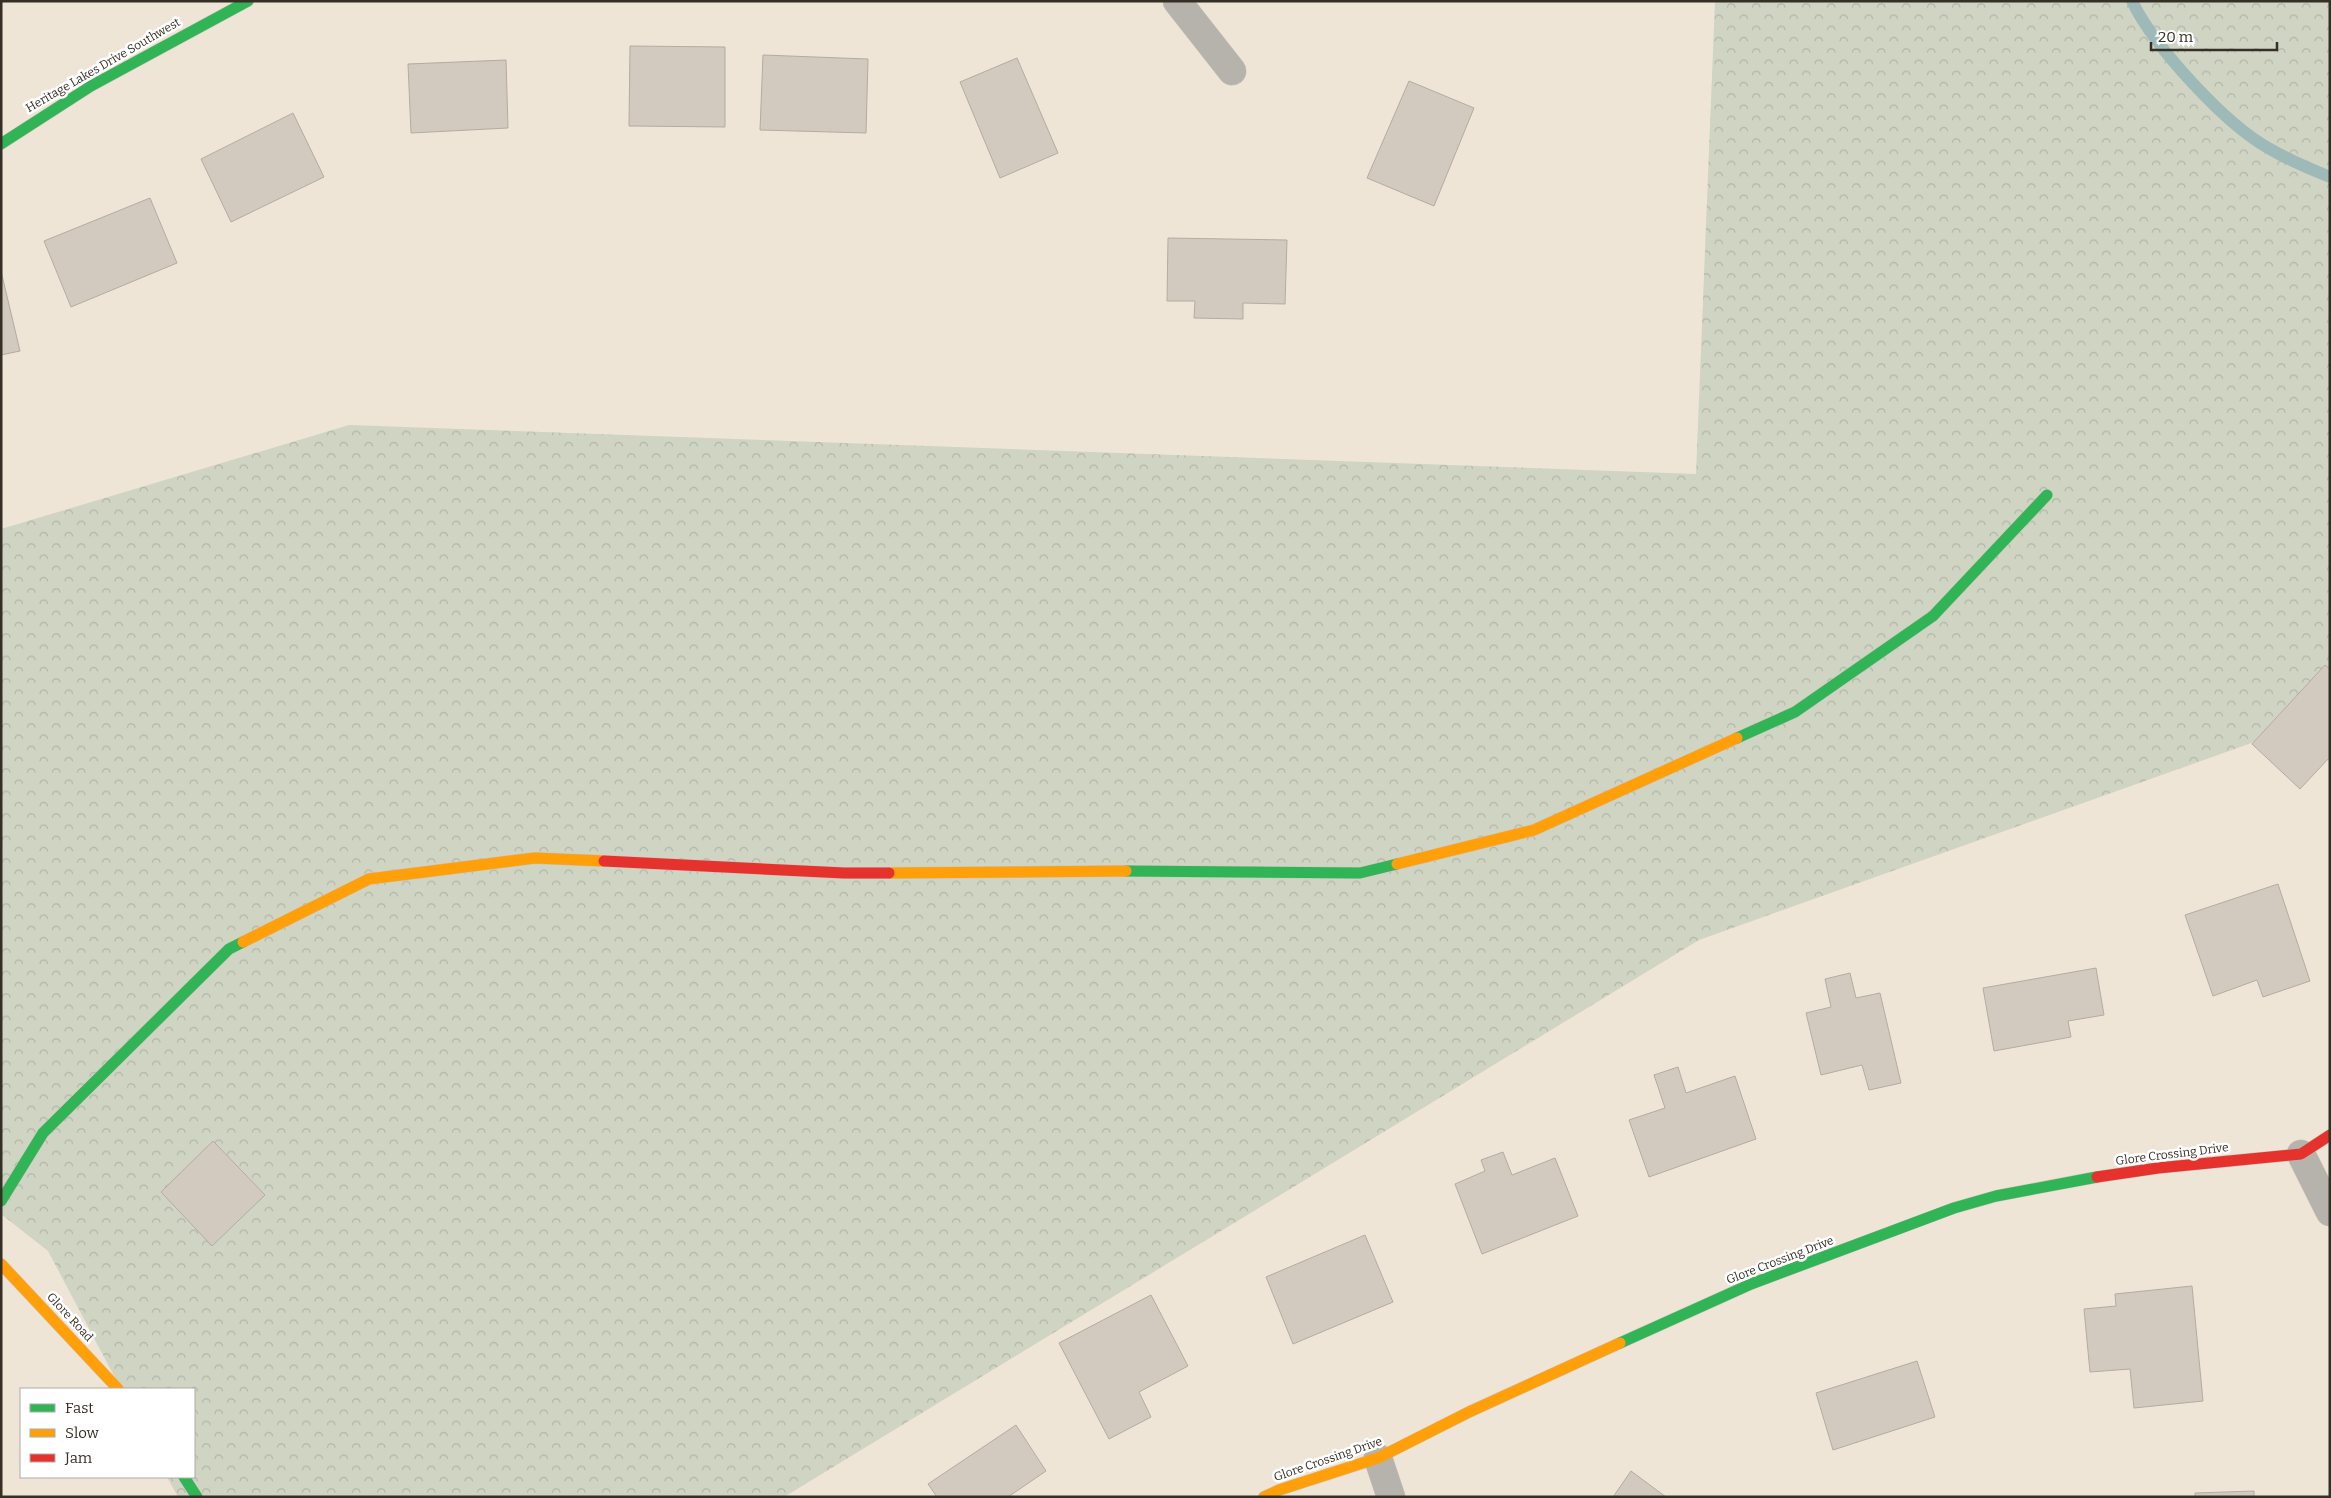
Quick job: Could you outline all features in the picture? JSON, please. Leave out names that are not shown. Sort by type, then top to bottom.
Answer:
[{"type":"street","name":"Heritage Lakes Drive Southwest","points":[[1,144],[53,108],[149,52],[248,1]]},
{"type":"street","points":[[1176,1],[1232,71]]},
{"type":"street","points":[[1,1201],[43,1133],[229,949],[369,879],[535,858],[844,873],[1360,873],[1534,830],[1795,712],[1934,616],[2047,495]]},
{"type":"street","name":"Glore Crossing Drive","points":[[1264,1497],[1279,1490],[1378,1458],[1469,1412],[1751,1284],[1954,1208],[1996,1196],[2072,1181],[2158,1168],[2301,1154],[2330,1135]]},
{"type":"street","points":[[2301,1154],[2330,1212]]},
{"type":"street","name":"Glore Road","points":[[1,1264],[117,1388]]},
{"type":"street","points":[[1378,1458],[1391,1497]]},
{"type":"street","points":[[185,1478],[197,1497]]},
{"type":"green space","points":[[1715,1],[2330,1],[2330,715],[1699,940],[784,1497],[178,1497],[168,1478],[195,1478],[195,1388],[120,1388],[48,1251],[1,1214],[1,529],[349,425],[1696,474]]},
{"type":"building","points":[[630,46],[725,47],[725,127],[629,126]]},
{"type":"building","points":[[763,55],[868,59],[866,133],[760,130]]},
{"type":"building","points":[[1017,58],[1058,153],[1000,178],[960,82]]},
{"type":"building","points":[[506,60],[508,128],[411,133],[408,64]]},
{"type":"building","points":[[1409,81],[1474,108],[1434,206],[1367,178]]},
{"type":"building","points":[[293,113],[324,177],[231,222],[201,159]]},
{"type":"building","points":[[150,198],[177,263],[71,307],[44,241]]},
{"type":"building","points":[[1168,238],[1287,240],[1285,304],[1243,303],[1243,319],[1194,318],[1195,301],[1167,301]]},
{"type":"building","points":[[1,271],[20,351],[1,355]]},
{"type":"building","points":[[2325,665],[2330,669],[2330,757],[2300,789],[2252,744]]},
{"type":"building","points":[[2278,884],[2310,981],[2263,997],[2257,980],[2213,996],[2185,915]]},
{"type":"building","points":[[2096,968],[2104,1015],[2068,1021],[2071,1037],[1994,1051],[1983,988]]},
{"type":"building","points":[[1850,973],[1856,998],[1880,993],[1901,1083],[1869,1090],[1862,1065],[1821,1075],[1806,1013],[1831,1007],[1825,979]]},
{"type":"building","points":[[1678,1067],[1686,1093],[1735,1076],[1756,1139],[1649,1177],[1629,1120],[1665,1108],[1654,1075]]},
{"type":"building","points":[[213,1141],[265,1195],[212,1246],[161,1192]]},
{"type":"building","points":[[1503,1152],[1512,1175],[1555,1158],[1578,1216],[1482,1254],[1455,1184],[1485,1171],[1481,1160]]},
{"type":"building","points":[[1365,1235],[1393,1302],[1293,1344],[1266,1277]]},
{"type":"building","points":[[2192,1286],[2203,1401],[2134,1408],[2130,1369],[2090,1372],[2084,1309],[2116,1306],[2115,1294]]},
{"type":"building","points":[[1151,1295],[1188,1366],[1139,1392],[1151,1417],[1109,1439],[1059,1343]]},
{"type":"building","points":[[1917,1361],[1935,1417],[1833,1450],[1816,1393]]},
{"type":"building","points":[[1016,1425],[1046,1471],[1008,1497],[937,1497],[928,1484]]},
{"type":"building","points":[[1631,1471],[1666,1497],[1613,1497]]},
{"type":"building","points":[[2254,1491],[2254,1497],[2195,1497],[2195,1493]]},
{"type":"waterway","points":[[2132,1],[2142,20],[2174,62],[2213,104],[2233,122],[2252,138],[2270,149],[2330,177]]},
{"type":"traffic: fast","points":[[1,144],[91,86],[248,1]]},
{"type":"traffic: fast","points":[[1737,738],[1795,712],[1933,616],[2047,495]]},
{"type":"traffic: fast","points":[[1126,871],[1360,873],[1397,864]]},
{"type":"traffic: fast","points":[[1,1201],[43,1133],[229,949],[243,942]]},
{"type":"traffic: fast","points":[[1620,1343],[1751,1284],[1954,1208],[1996,1196],[2097,1177]]},
{"type":"traffic: fast","points":[[185,1478],[197,1497]]},
{"type":"traffic: slow","points":[[1397,864],[1534,830],[1737,738]]},
{"type":"traffic: slow","points":[[243,942],[369,879],[535,858],[604,861]]},
{"type":"traffic: slow","points":[[889,873],[1126,871]]},
{"type":"traffic: slow","points":[[1,1264],[117,1388]]},
{"type":"traffic: slow","points":[[1264,1497],[1279,1490],[1378,1458],[1469,1412],[1620,1343]]},
{"type":"traffic: jam","points":[[604,861],[844,873],[889,873]]},
{"type":"traffic: jam","points":[[2097,1177],[2158,1168],[2301,1154],[2330,1135]]}]
